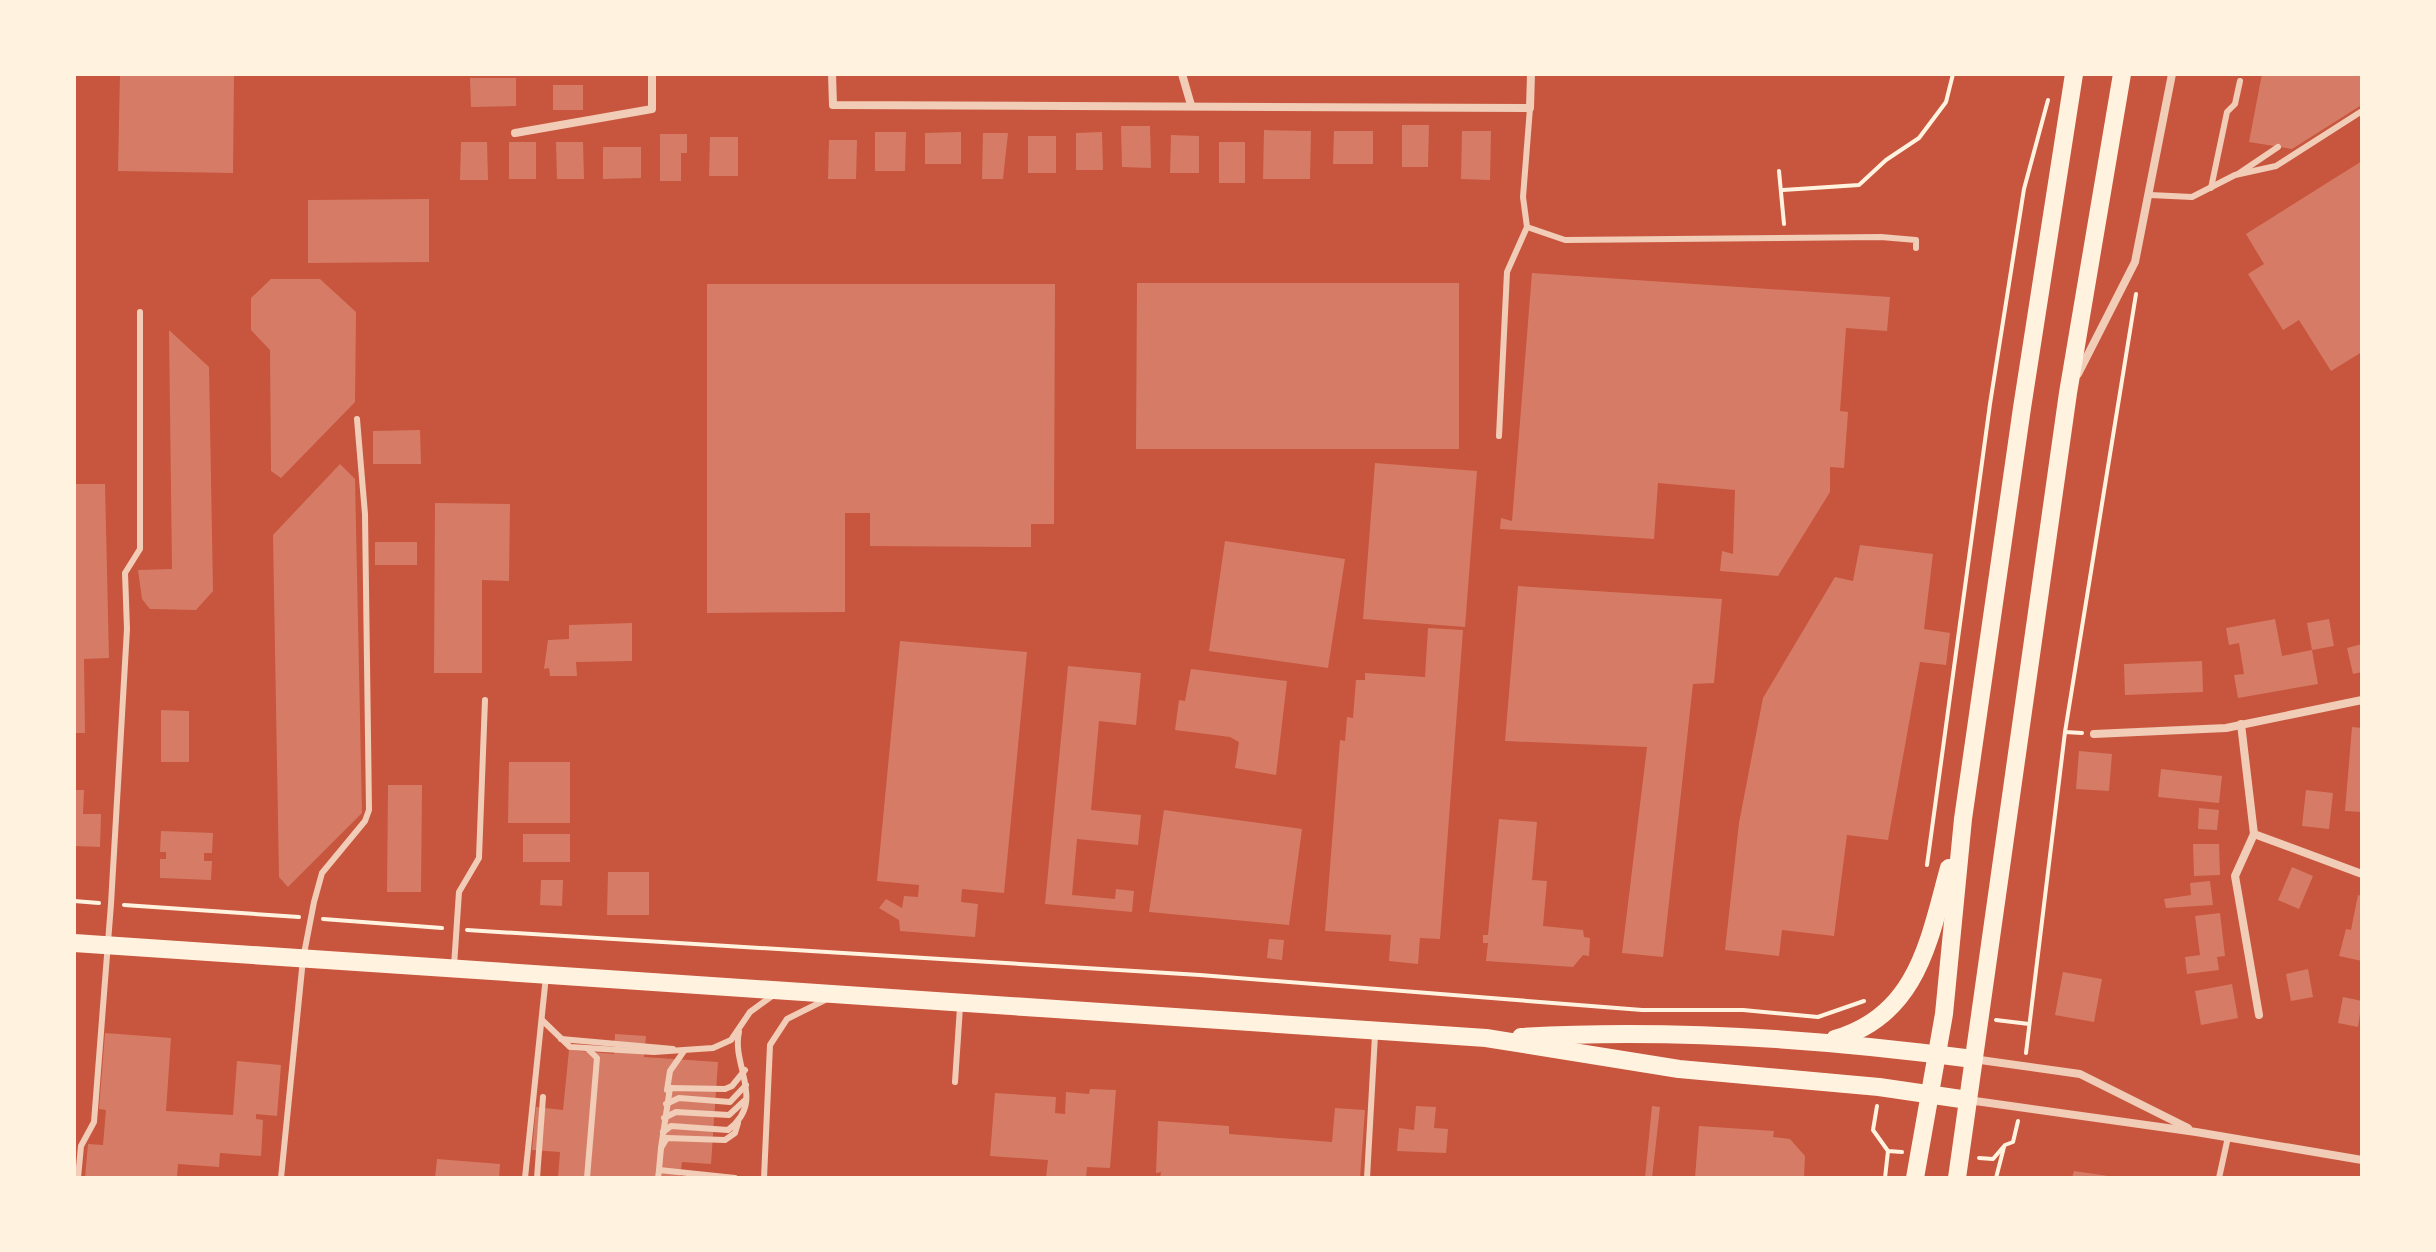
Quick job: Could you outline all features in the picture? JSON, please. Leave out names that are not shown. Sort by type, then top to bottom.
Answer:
[{"type":"main road","points":[[1915,1178],[1944,1014],[1963,819],[2074,74]]},
{"type":"main road","points":[[1957,1178],[2068,393],[2122,74]]},
{"type":"main road","points":[[1823,1042],[1859,1032],[1883,1001],[1903,995],[1919,971],[1963,819]]},
{"type":"main road","points":[[74,943],[1486,1038],[1679,1069],[1879,1087],[1968,1100]]},
{"type":"main road","points":[[1486,1038],[1625,1031],[1823,1042],[1973,1059]]},
{"type":"street","points":[[515,133],[652,109],[652,74]]},
{"type":"street","points":[[832,74],[833,105],[1530,108],[1531,74]]},
{"type":"street","points":[[1182,74],[1191,105]]},
{"type":"street","points":[[2068,393],[2135,262],[2172,74]]},
{"type":"street","points":[[2094,734],[2226,728],[2362,700]]},
{"type":"street","points":[[2241,724],[2254,834],[2235,876],[2259,1015]]},
{"type":"street","points":[[2254,834],[2362,874]]},
{"type":"street","points":[[1973,1059],[2080,1074],[2196,1132]]},
{"type":"street","points":[[1968,1100],[2196,1132],[2362,1160]]},
{"type":"lane","points":[[2211,189],[2227,112],[2235,104],[2240,81]]},
{"type":"lane","points":[[1499,436],[1507,272],[1527,227],[1523,197],[1530,108]]},
{"type":"lane","points":[[2235,175],[2276,166],[2362,111]]},
{"type":"lane","points":[[2150,195],[2192,197],[2211,189],[2278,147]]},
{"type":"lane","points":[[1527,227],[1565,240],[1916,240],[1916,248]]},
{"type":"lane","points":[[78,1178],[81,1146],[94,1122],[109,945],[127,629],[125,573],[140,549],[140,312]]},
{"type":"lane","points":[[281,1178],[303,959],[311,918],[322,873],[365,821],[369,810],[365,514],[357,419]]},
{"type":"lane","points":[[454,969],[459,892],[479,858],[485,700]]},
{"type":"lane","points":[[525,1178],[546,976]]},
{"type":"lane","points":[[661,1148],[667,1138],[725,1140],[735,1133],[745,1112],[746,1098],[745,1070],[736,1047],[740,1030],[750,1012],[780,992]]},
{"type":"lane","points":[[764,1178],[770,1045],[787,1019],[801,1009],[837,995]]},
{"type":"lane","points":[[955,1082],[961,1004]]},
{"type":"lane","points":[[542,1020],[570,1047],[588,1049],[684,1051],[723,1045],[740,1030]]},
{"type":"lane","points":[[1367,1178],[1375,1031]]},
{"type":"lane","points":[[561,1039],[653,1045],[684,1051]]},
{"type":"lane","points":[[587,1178],[597,1058],[588,1049]]},
{"type":"lane","points":[[658,1178],[670,1071],[684,1051]]},
{"type":"lane","points":[[667,1093],[675,1085],[728,1088],[745,1070]]},
{"type":"lane","points":[[666,1104],[679,1098],[730,1102],[746,1085]]},
{"type":"lane","points":[[537,1178],[543,1097]]},
{"type":"lane","points":[[664,1118],[676,1112],[729,1115],[746,1098]]},
{"type":"lane","points":[[663,1132],[671,1126],[728,1130],[738,1123]]},
{"type":"lane","points":[[2219,1178],[2228,1137]]},
{"type":"lane","points":[[659,1170],[731,1175],[735,1178]]},
{"type":"path","points":[[1783,190],[1859,185],[1886,160],[1919,138],[1946,102],[1953,74]]},
{"type":"path","points":[[1926,878],[1990,404],[2022,205],[2052,86]]},
{"type":"path","points":[[1779,171],[1785,238]]},
{"type":"path","points":[[2025,1065],[2065,732],[2141,281]]},
{"type":"path","points":[[74,901],[457,929],[1200,975],[1642,1010],[1743,1010],[1818,1017],[1883,1001]]},
{"type":"path","points":[[1879,1087],[1873,1130],[1888,1151],[1885,1178]]},
{"type":"path","points":[[1960,1156],[1993,1159],[2005,1145],[2013,1142],[2020,1109]]},
{"type":"path","points":[[1996,1178],[2005,1145]]},
{"type":"path","points":[[1888,1151],[1918,1153]]},
{"type":"building","points":[[120,74],[234,74],[233,173],[118,171]]},
{"type":"building","points":[[2262,74],[2362,74],[2360,106],[2292,149],[2249,142]]},
{"type":"building","points":[[470,78],[516,78],[516,106],[471,107]]},
{"type":"building","points":[[553,85],[583,85],[583,110],[553,110]]},
{"type":"building","points":[[1402,125],[1429,125],[1428,167],[1402,167]]},
{"type":"building","points":[[1121,126],[1150,126],[1151,168],[1122,167]]},
{"type":"building","points":[[1264,130],[1311,131],[1310,179],[1263,179]]},
{"type":"building","points":[[1334,131],[1373,131],[1373,164],[1333,164]]},
{"type":"building","points":[[1462,131],[1491,131],[1490,180],[1461,179]]},
{"type":"building","points":[[875,132],[906,132],[905,171],[875,171]]},
{"type":"building","points":[[961,132],[961,164],[925,164],[925,133]]},
{"type":"building","points":[[1102,132],[1103,170],[1076,170],[1076,133]]},
{"type":"building","points":[[983,133],[1008,133],[1003,179],[982,179]]},
{"type":"building","points":[[660,134],[687,134],[687,153],[681,153],[681,181],[660,181]]},
{"type":"building","points":[[1171,135],[1199,136],[1199,173],[1170,173]]},
{"type":"building","points":[[1028,136],[1056,136],[1056,173],[1028,173]]},
{"type":"building","points":[[710,137],[738,137],[738,176],[709,176]]},
{"type":"building","points":[[829,140],[857,140],[856,179],[828,179]]},
{"type":"building","points":[[461,142],[487,142],[488,180],[460,180]]},
{"type":"building","points":[[509,142],[536,142],[536,179],[509,179]]},
{"type":"building","points":[[556,142],[583,142],[584,179],[557,179]]},
{"type":"building","points":[[1219,142],[1245,142],[1245,183],[1219,183]]},
{"type":"building","points":[[603,147],[641,147],[641,178],[603,179]]},
{"type":"building","points":[[2362,161],[2362,352],[2331,371],[2299,320],[2283,330],[2248,274],[2264,264],[2246,234]]},
{"type":"building","points":[[429,199],[429,262],[308,263],[308,200]]},
{"type":"building","points":[[1532,273],[1890,297],[1887,331],[1846,328],[1840,411],[1848,412],[1844,468],[1830,467],[1830,492],[1778,576],[1720,571],[1722,551],[1733,554],[1735,490],[1658,483],[1654,539],[1500,529],[1501,518],[1512,521]]},
{"type":"building","points":[[271,279],[320,279],[356,312],[355,402],[281,478],[271,471],[270,350],[251,330],[251,298]]},
{"type":"building","points":[[1137,283],[1459,283],[1459,449],[1136,449]]},
{"type":"building","points":[[707,284],[1055,284],[1054,524],[1031,524],[1031,547],[870,546],[870,513],[845,513],[845,612],[707,613]]},
{"type":"building","points":[[169,330],[209,367],[213,591],[196,610],[150,609],[142,599],[138,570],[172,569]]},
{"type":"building","points":[[420,430],[421,464],[373,464],[373,431]]},
{"type":"building","points":[[1375,463],[1477,471],[1465,627],[1363,619]]},
{"type":"building","points":[[340,464],[355,479],[362,813],[288,887],[279,877],[273,535]]},
{"type":"building","points":[[74,484],[105,484],[109,658],[84,659],[85,733],[74,733]]},
{"type":"building","points":[[435,503],[510,504],[509,581],[482,580],[482,673],[434,673]]},
{"type":"building","points":[[1225,541],[1345,559],[1328,668],[1209,651]]},
{"type":"building","points":[[375,542],[417,542],[417,565],[375,565]]},
{"type":"building","points":[[1860,545],[1933,554],[1924,629],[1950,633],[1946,665],[1920,662],[1888,840],[1847,835],[1834,936],[1782,930],[1779,956],[1725,950],[1739,823],[1763,698],[1835,577],[1853,581]]},
{"type":"building","points":[[1518,586],[1722,599],[1714,683],[1693,684],[1663,957],[1622,953],[1647,747],[1505,741]]},
{"type":"building","points":[[2275,619],[2282,656],[2312,650],[2318,684],[2238,698],[2234,675],[2244,674],[2239,643],[2229,645],[2226,628]]},
{"type":"building","points":[[2329,619],[2334,646],[2312,650],[2307,623]]},
{"type":"building","points":[[632,623],[632,661],[576,662],[577,676],[550,676],[549,668],[544,669],[548,640],[569,639],[569,625]]},
{"type":"building","points":[[1428,628],[1463,630],[1440,939],[1420,938],[1418,964],[1389,961],[1391,935],[1325,931],[1340,740],[1345,741],[1347,717],[1353,718],[1356,680],[1365,680],[1365,673],[1425,677]]},
{"type":"building","points":[[900,641],[1027,652],[1004,893],[962,889],[961,902],[978,904],[975,937],[900,931],[899,920],[879,908],[886,899],[902,908],[904,896],[918,897],[919,885],[877,881]]},
{"type":"building","points":[[2362,644],[2362,672],[2353,674],[2347,648]]},
{"type":"building","points":[[2202,661],[2203,692],[2125,695],[2124,664]]},
{"type":"building","points":[[1068,666],[1141,673],[1136,725],[1099,721],[1091,810],[1141,815],[1138,845],[1077,839],[1072,895],[1115,899],[1116,889],[1134,891],[1132,912],[1045,904]]},
{"type":"building","points":[[1191,669],[1287,681],[1276,775],[1235,768],[1239,742],[1230,737],[1175,730],[1179,700],[1185,701]]},
{"type":"building","points":[[161,710],[189,711],[189,762],[161,762]]},
{"type":"building","points":[[2352,727],[2362,728],[2362,812],[2345,811]]},
{"type":"building","points":[[2079,751],[2112,754],[2109,791],[2076,789]]},
{"type":"building","points":[[509,762],[570,762],[570,823],[508,823]]},
{"type":"building","points":[[2161,769],[2222,776],[2219,803],[2158,797]]},
{"type":"building","points":[[388,785],[422,785],[421,892],[387,892]]},
{"type":"building","points":[[74,790],[84,790],[83,814],[101,814],[100,847],[74,846]]},
{"type":"building","points":[[2306,790],[2333,793],[2329,829],[2302,826]]},
{"type":"building","points":[[2199,808],[2219,810],[2217,830],[2198,829]]},
{"type":"building","points":[[1164,810],[1302,829],[1289,925],[1149,912]]},
{"type":"building","points":[[1499,819],[1537,822],[1532,880],[1547,881],[1543,926],[1583,930],[1584,937],[1590,938],[1589,956],[1583,955],[1573,967],[1486,961],[1488,943],[1483,943],[1483,935],[1488,935]]},
{"type":"building","points":[[161,831],[213,833],[212,853],[204,853],[204,861],[212,861],[211,880],[160,878],[160,859],[166,859],[166,852],[160,852]]},
{"type":"building","points":[[523,834],[570,834],[570,862],[523,862]]},
{"type":"building","points":[[2193,844],[2219,844],[2220,875],[2194,876]]},
{"type":"building","points":[[2292,867],[2313,876],[2299,909],[2278,900]]},
{"type":"building","points":[[608,872],[649,872],[649,915],[607,915]]},
{"type":"building","points":[[541,880],[563,880],[562,906],[540,905]]},
{"type":"building","points":[[2210,881],[2213,905],[2166,908],[2164,899],[2191,895],[2190,883]]},
{"type":"building","points":[[2358,895],[2362,896],[2362,961],[2339,956],[2346,929],[2351,930]]},
{"type":"building","points":[[2220,913],[2225,956],[2217,957],[2219,970],[2187,974],[2185,957],[2200,955],[2195,916]]},
{"type":"building","points":[[1269,939],[1284,940],[1282,960],[1267,958]]},
{"type":"building","points":[[2308,969],[2313,997],[2291,1001],[2286,974]]},
{"type":"building","points":[[2063,972],[2102,979],[2094,1022],[2055,1015]]},
{"type":"building","points":[[2232,984],[2238,1018],[2201,1025],[2195,991]]},
{"type":"building","points":[[2343,997],[2362,1001],[2358,1027],[2338,1023]]},
{"type":"building","points":[[105,1033],[171,1038],[166,1111],[233,1115],[237,1061],[281,1065],[277,1116],[256,1114],[256,1119],[263,1120],[261,1156],[220,1153],[219,1167],[178,1164],[177,1178],[85,1178],[88,1144],[103,1145],[106,1110],[99,1109]]},
{"type":"building","points":[[615,1034],[646,1036],[644,1057],[718,1062],[711,1164],[682,1162],[680,1178],[558,1178],[560,1152],[532,1150],[536,1107],[563,1110],[569,1050],[614,1054]]},
{"type":"building","points":[[1090,1089],[1116,1090],[1110,1168],[1087,1167],[1086,1178],[1046,1178],[1048,1160],[990,1156],[995,1093],[1056,1097],[1055,1113],[1065,1114],[1066,1092],[1089,1094]]},
{"type":"building","points":[[1416,1106],[1436,1107],[1434,1128],[1448,1129],[1446,1153],[1397,1151],[1399,1128],[1414,1130]]},
{"type":"building","points":[[1652,1106],[1660,1107],[1652,1178],[1645,1178]]},
{"type":"building","points":[[1335,1108],[1365,1110],[1360,1178],[1160,1178],[1161,1172],[1156,1173],[1158,1121],[1229,1126],[1229,1134],[1332,1142]]},
{"type":"building","points":[[1699,1126],[1774,1131],[1773,1137],[1790,1139],[1805,1156],[1804,1178],[1695,1178]]},
{"type":"building","points":[[437,1159],[500,1164],[499,1178],[435,1178]]},
{"type":"building","points":[[2074,1171],[2108,1176],[2108,1178],[2072,1178]]}]
